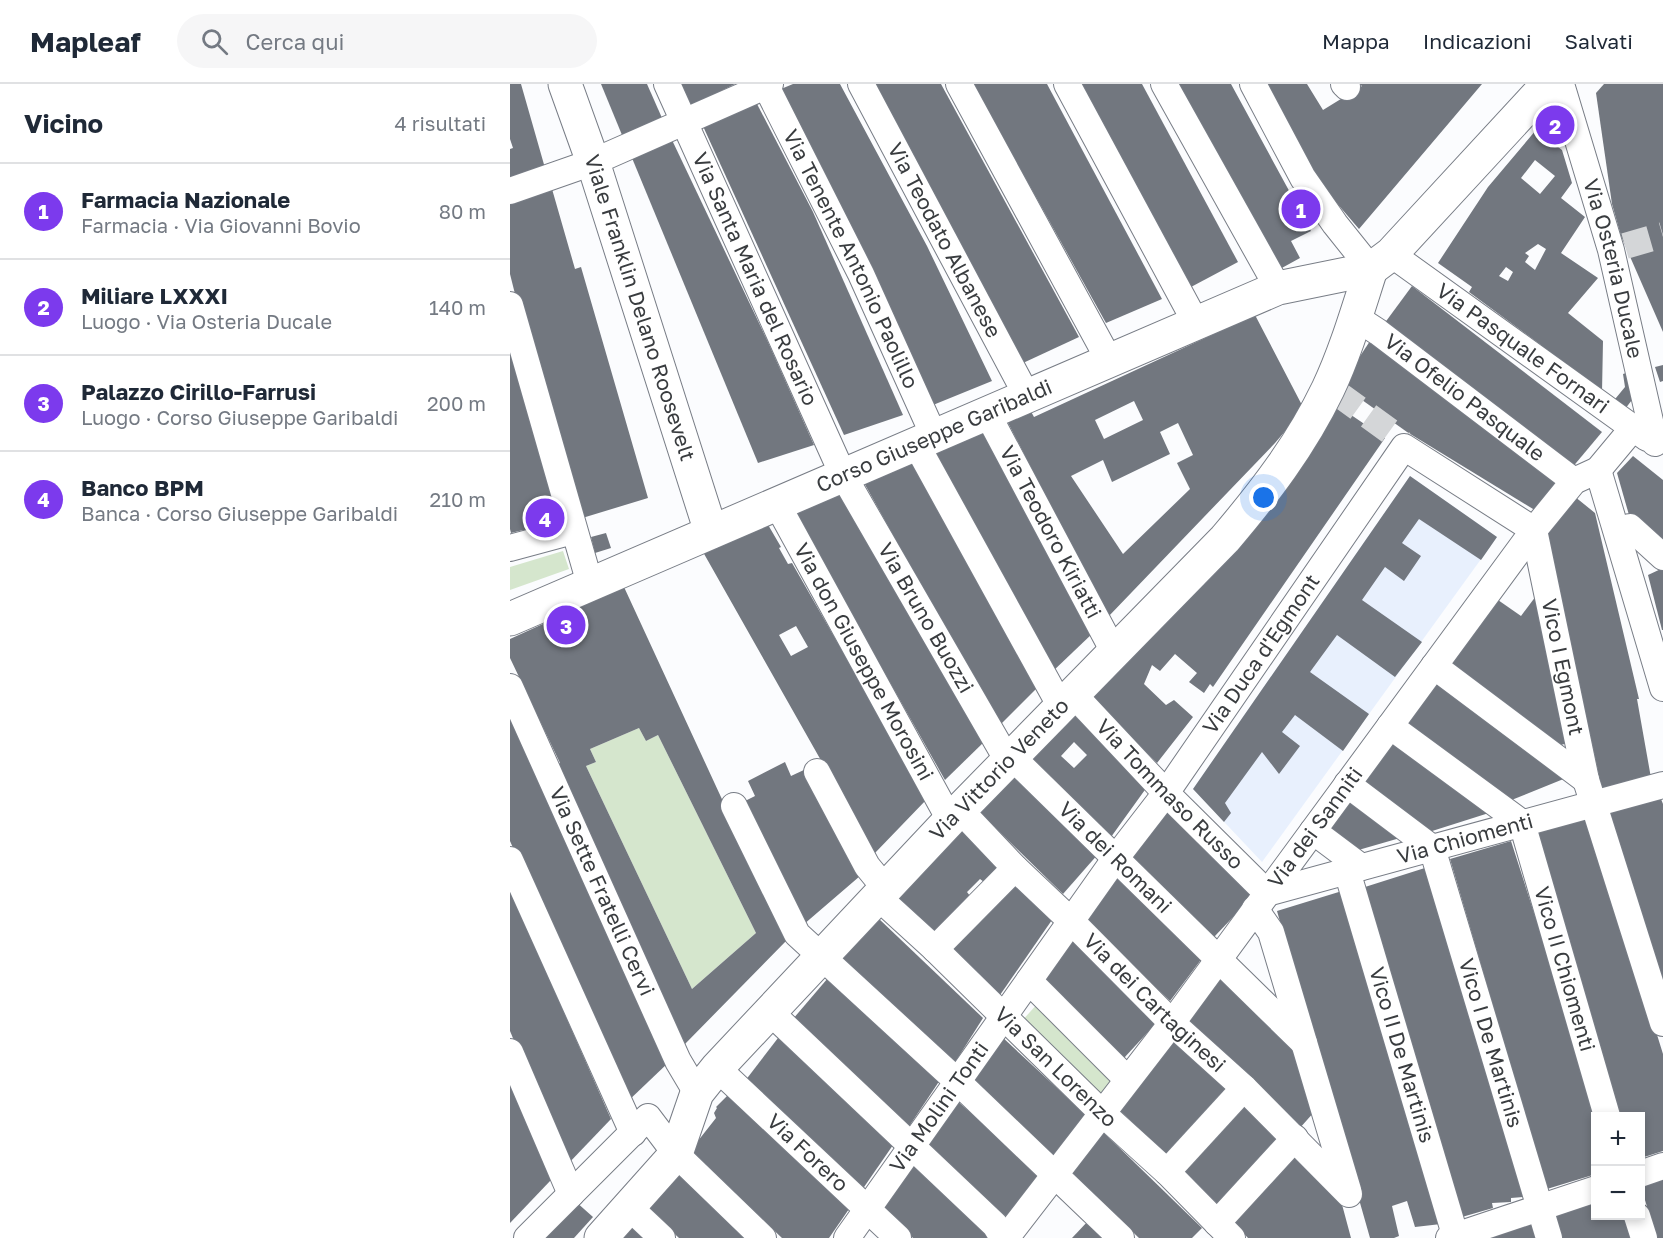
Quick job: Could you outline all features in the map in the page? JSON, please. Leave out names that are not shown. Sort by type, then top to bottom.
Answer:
[{"type":"street","name":"Viale Franklin Delano Roosevelt","points":[[565,84],[593,162],[711,532]]},
{"type":"street","name":"Via Santa Maria del Rosario","points":[[667,84],[843,475]]},
{"type":"street","points":[[510,191],[593,162],[767,84]]},
{"type":"street","name":"Via Tenente Antonio Paolillo","points":[[767,84],[861,274],[925,440],[1068,701]]},
{"type":"street","name":"Via Teodato Albanese","points":[[861,84],[1027,396]]},
{"type":"street","points":[[959,84],[1109,360]]},
{"type":"street","points":[[1067,84],[1196,323]]},
{"type":"street","points":[[1164,84],[1278,288]]},
{"type":"street","name":"Via Pasquale Fornari","points":[[1253,84],[1303,178],[1335,224],[1381,261],[1659,447]]},
{"type":"street","points":[[1381,261],[1548,84]]},
{"type":"street","name":"Via Osteria Ducale","points":[[1561,84],[1618,248],[1659,447]]},
{"type":"street","name":"Corso Giuseppe Garibaldi","points":[[510,619],[1278,288],[1381,261]]},
{"type":"street","name":"Via Vittorio Veneto","points":[[612,1224],[676,1154],[697,1093],[717,1068],[955,815],[1225,539],[1260,497],[1291,456],[1333,391],[1367,325],[1381,261]]},
{"type":"street","points":[[510,305],[590,584]]},
{"type":"street","name":"Via Ofelio Pasquale","points":[[1367,325],[1574,481]]},
{"type":"street","name":"Via Teodoro Kiriatti","points":[[987,413],[1114,652]]},
{"type":"street","name":"Via dei Sanniti","points":[[1005,1238],[1172,1023],[1534,530],[1574,481],[1598,470],[1633,428]]},
{"type":"street","name":"Via Duca d'Egmont","points":[[1115,859],[1166,793],[1404,447],[1534,530]]},
{"type":"street","points":[[1598,470],[1658,653],[1663,688]]},
{"type":"street","name":"Via Bruno Buozzi","points":[[843,475],[1010,759]]},
{"type":"street","name":"Via don Giuseppe Morosini","points":[[777,504],[955,815]]},
{"type":"street","points":[[1617,531],[1630,527],[1663,556]]},
{"type":"street","name":"Vico I Egmont","points":[[1534,530],[1590,792],[1663,1023]]},
{"type":"street","points":[[510,548],[573,531]]},
{"type":"street","points":[[1434,666],[1590,792]]},
{"type":"street","name":"Via Sette Fratelli Cervi","points":[[510,687],[678,1061],[697,1093]]},
{"type":"street","name":"Via Tommaso Russo","points":[[1068,701],[1166,793],[1261,901],[1350,1194]]},
{"type":"street","points":[[1390,726],[1522,823]]},
{"type":"street","name":"Via dei Romani","points":[[1010,759],[1304,1043]]},
{"type":"street","name":"Via San Lorenzo","points":[[817,772],[882,892],[1003,1017],[1167,1172],[1224,1230]]},
{"type":"street","points":[[1347,784],[1432,848]]},
{"type":"street","name":"Via Chiomenti","points":[[1261,901],[1354,869],[1522,823],[1590,792],[1663,785]]},
{"type":"street","points":[[734,806],[797,934],[1121,1238]]},
{"type":"street","name":"Via dei Cartaginesi","points":[[955,815],[1071,921],[1172,1023],[1244,1088],[1350,1194]]},
{"type":"street","name":"Vico II Chiomenti","points":[[1522,823],[1606,1112]]},
{"type":"street","points":[[1312,831],[1354,869]]},
{"type":"street","name":"Vico I De Martinis","points":[[1432,848],[1549,1238]]},
{"type":"street","name":"Via Molini Tonti","points":[[847,1238],[1115,859]]},
{"type":"street","points":[[510,860],[633,1133]]},
{"type":"street","points":[[935,949],[1015,868]]},
{"type":"street","name":"Vico II De Martinis","points":[[1354,869],[1453,1237]]},
{"type":"street","name":"Via San Lorenzo","points":[[1029,981],[1128,1079]]},
{"type":"street","points":[[770,1012],[995,1225],[1005,1238]]},
{"type":"street","points":[[510,1052],[571,1194]]},
{"type":"street","name":"Via Forero","points":[[717,1068],[898,1238]]},
{"type":"street","points":[[1167,1172],[1244,1088]]},
{"type":"street","points":[[527,1238],[648,1117],[676,1154],[763,1238]]},
{"type":"street","points":[[1224,1230],[1295,1138]]},
{"type":"street","points":[[1645,1173],[1663,1166]]},
{"type":"street","points":[[1453,1237],[1591,1191]]},
{"type":"street","points":[[1639,1220],[1644,1238]]},
{"type":"street","points":[[612,1224],[662,1238]]},
{"type":"shaded area","points":[[1410,476],[1497,537],[1262,862],[1193,789]]},
{"type":"green space","points":[[563,551],[569,569],[510,590],[510,567]]},
{"type":"green space","points":[[639,728],[646,741],[658,735],[756,933],[692,989],[586,766],[596,762],[590,749]]},
{"type":"green space","points":[[1040,1001],[1119,1081],[1102,1102],[1020,1023]]},
{"type":"building","points":[[510,84],[521,84],[545,168],[510,180],[510,149],[513,148],[510,139]]},
{"type":"building","points":[[601,84],[647,84],[662,118],[622,135]]},
{"type":"building","points":[[681,84],[735,84],[691,106]]},
{"type":"building","points":[[793,84],[840,84],[927,246],[992,381],[933,405],[876,275],[781,89]]},
{"type":"building","points":[[873,84],[941,84],[1079,337],[1023,363]]},
{"type":"building","points":[[973,84],[1047,84],[1162,299],[1106,323]]},
{"type":"building","points":[[1081,84],[1142,84],[1238,262],[1191,287]]},
{"type":"building","points":[[1177,84],[1231,84],[1311,231],[1291,241],[1300,258],[1280,269]]},
{"type":"building","points":[[1264,84],[1307,84],[1323,110],[1362,86],[1359,84],[1482,84],[1359,229],[1311,173]]},
{"type":"building","points":[[1604,84],[1663,84],[1663,332],[1621,236],[1612,204],[1596,93]]},
{"type":"building","points":[[756,102],[813,212],[903,415],[844,435],[702,124]]},
{"type":"building","points":[[1536,130],[1562,150],[1572,183],[1561,198],[1585,217],[1561,253],[1598,278],[1568,313],[1603,341],[1602,392],[1537,350],[1541,345],[1469,292],[1472,287],[1438,263],[1488,187]],"holes":[[[1535,160],[1555,176],[1540,194],[1521,178]],[[1538,244],[1546,249],[1535,270],[1525,262],[1529,256],[1525,253]],[[1506,267],[1513,272],[1508,281],[1499,276]]]},
{"type":"building","points":[[672,140],[814,445],[758,463],[632,158]]},
{"type":"building","points":[[552,189],[575,269],[581,267],[648,498],[579,519],[577,494],[535,347],[530,348],[524,323],[528,322],[521,298],[516,298],[510,274],[510,202]]},
{"type":"building","points":[[1412,286],[1602,432],[1571,469],[1384,324]]},
{"type":"building","points":[[1255,315],[1304,409],[1275,443],[1108,617],[1005,417],[1028,406],[1034,417]],"holes":[[[1134,401],[1143,420],[1104,439],[1095,420]],[[1178,423],[1193,455],[1177,463],[1190,489],[1123,554],[1071,476],[1103,460],[1112,482],[1170,454],[1160,432]]]},
{"type":"building","points":[[1372,338],[1559,482],[1538,512],[1407,432],[1341,385]]},
{"type":"building","points":[[510,346],[565,521],[542,524],[543,528],[524,534],[523,530],[511,533],[510,529]]},
{"type":"building","points":[[1663,365],[1663,381],[1660,382],[1655,367]]},
{"type":"building","points":[[1632,371],[1638,392],[1622,413],[1611,404],[1625,387],[1623,374]]},
{"type":"building","points":[[1332,402],[1385,438],[1213,687],[1210,684],[1204,693],[1189,682],[1197,673],[1175,654],[1160,671],[1152,665],[1144,684],[1166,705],[1174,700],[1193,717],[1157,763],[1085,693]]},
{"type":"building","points":[[983,427],[1094,632],[1051,673],[934,449]]},
{"type":"building","points":[[1633,456],[1663,480],[1663,544],[1629,515],[1617,473]]},
{"type":"building","points":[[911,461],[1038,687],[999,726],[863,481]]},
{"type":"building","points":[[1410,476],[1497,537],[1481,560],[1419,519],[1402,543],[1421,556],[1404,581],[1385,567],[1362,600],[1422,642],[1395,677],[1337,635],[1310,672],[1369,714],[1343,751],[1295,715],[1282,732],[1300,746],[1279,774],[1262,752],[1225,803],[1231,813],[1224,822],[1193,789]]},
{"type":"building","points":[[843,487],[986,740],[945,780],[795,514]]},
{"type":"building","points":[[1574,496],[1595,513],[1639,699],[1637,699],[1651,778],[1602,790],[1547,532]]},
{"type":"building","points":[[767,523],[788,564],[792,563],[927,799],[874,854],[703,552]],"holes":[[[796,626],[808,647],[791,656],[779,635]]]},
{"type":"building","points":[[606,533],[611,548],[595,553],[591,537]]},
{"type":"building","points":[[1663,568],[1663,630],[1662,630],[1648,575]]},
{"type":"building","points":[[624,587],[787,940],[685,1044],[557,765],[560,763],[510,658],[510,639]],"holes":[[[639,728],[646,741],[658,735],[756,933],[692,989],[586,766],[596,762],[590,749]]]},
{"type":"building","points":[[1536,596],[1569,743],[1556,746],[1446,663],[1498,600],[1521,616]]},
{"type":"building","points":[[1434,679],[1566,778],[1509,801],[1401,723]]},
{"type":"building","points":[[510,710],[669,1062],[626,1103],[510,841]]},
{"type":"building","points":[[1069,710],[1147,787],[1111,837],[1029,755]],"holes":[[[1074,742],[1087,755],[1074,768],[1061,756]]]},
{"type":"building","points":[[1392,740],[1492,812],[1429,832],[1363,780]]},
{"type":"building","points":[[785,762],[791,776],[806,769],[860,876],[803,925],[741,803],[755,796],[748,781]]},
{"type":"building","points":[[1014,771],[1099,853],[1063,894],[977,810]]},
{"type":"building","points":[[1659,794],[1663,804],[1663,986],[1608,811]]},
{"type":"building","points":[[1349,799],[1400,838],[1355,851],[1329,827]]},
{"type":"building","points":[[1169,810],[1256,893],[1214,937],[1127,854]]},
{"type":"building","points":[[1588,813],[1663,1054],[1663,1151],[1645,1157],[1645,1112],[1619,1112],[1533,834]]},
{"type":"building","points":[[961,827],[1000,865],[984,882],[980,879],[967,892],[970,896],[934,931],[895,895]]},
{"type":"building","points":[[1511,841],[1598,1112],[1591,1112],[1591,1176],[1547,1189],[1450,859]]},
{"type":"building","points":[[1428,867],[1523,1197],[1511,1198],[1511,1202],[1492,1203],[1493,1208],[1462,1217],[1365,887]]},
{"type":"building","points":[[1116,871],[1203,957],[1170,1001],[1084,920]]},
{"type":"building","points":[[1015,880],[1054,917],[1000,995],[950,947]]},
{"type":"building","points":[[510,890],[611,1119],[566,1166],[510,1031]]},
{"type":"building","points":[[1342,891],[1441,1224],[1415,1227],[1407,1201],[1392,1206],[1399,1236],[1394,1238],[1370,1238],[1277,911]]},
{"type":"building","points":[[877,917],[983,1018],[954,1064],[841,959]]},
{"type":"building","points":[[1073,940],[1160,1019],[1124,1058],[1038,979]]},
{"type":"building","points":[[1219,974],[1299,1051],[1315,1111],[1299,1129],[1265,1092],[1185,1017]]},
{"type":"building","points":[[828,978],[940,1080],[908,1128],[793,1019]]},
{"type":"building","points":[[1172,1034],[1232,1091],[1168,1156],[1117,1108]]},
{"type":"building","points":[[1000,1035],[1086,1115],[1054,1157],[969,1078]]},
{"type":"building","points":[[778,1038],[893,1145],[862,1190],[745,1081]]},
{"type":"building","points":[[510,1080],[551,1180],[510,1223]]},
{"type":"building","points":[[727,1096],[849,1209],[829,1238],[782,1238],[690,1151],[716,1118],[714,1113],[716,1107]]},
{"type":"building","points":[[956,1100],[1045,1176],[1009,1219],[920,1142]]},
{"type":"building","points":[[1243,1102],[1282,1142],[1221,1207],[1180,1170]]},
{"type":"building","points":[[1100,1129],[1202,1228],[1192,1238],[1139,1238],[1069,1171]]},
{"type":"building","points":[[1296,1150],[1340,1197],[1351,1238],[1248,1238],[1231,1220],[1275,1179],[1273,1177]]},
{"type":"building","points":[[910,1159],[994,1238],[913,1238],[880,1206]]},
{"type":"building","points":[[674,1167],[749,1238],[679,1238],[644,1205]]},
{"type":"building","points":[[1663,1170],[1663,1238],[1653,1238],[1653,1226],[1645,1200],[1645,1177]]},
{"type":"building","points":[[1591,1196],[1591,1220],[1628,1220],[1634,1238],[1559,1238],[1550,1208]]},
{"type":"building","points":[[575,1201],[593,1217],[574,1238],[542,1238]]},
{"type":"building","points":[[1530,1215],[1536,1238],[1467,1238]]},
{"type":"building","points":[[1089,1220],[1109,1238],[1072,1238]]},
{"type":"building","points":[[632,1224],[647,1238],[622,1238]]},
{"type":"tunnel","points":[[1625,246],[1663,235]]},
{"type":"tunnel","points":[[1337,393],[1395,435],[1404,447]]},
{"type":"place","name":"Miliare LXXXI","points":[[1555,125]]},
{"type":"place","name":"Farmacia Nazionale","points":[[1301,209]]},
{"type":"place","name":"Banco BPM","points":[[545,518]]},
{"type":"place","name":"Palazzo Cirillo-Farrusi","points":[[566,625]]}]
